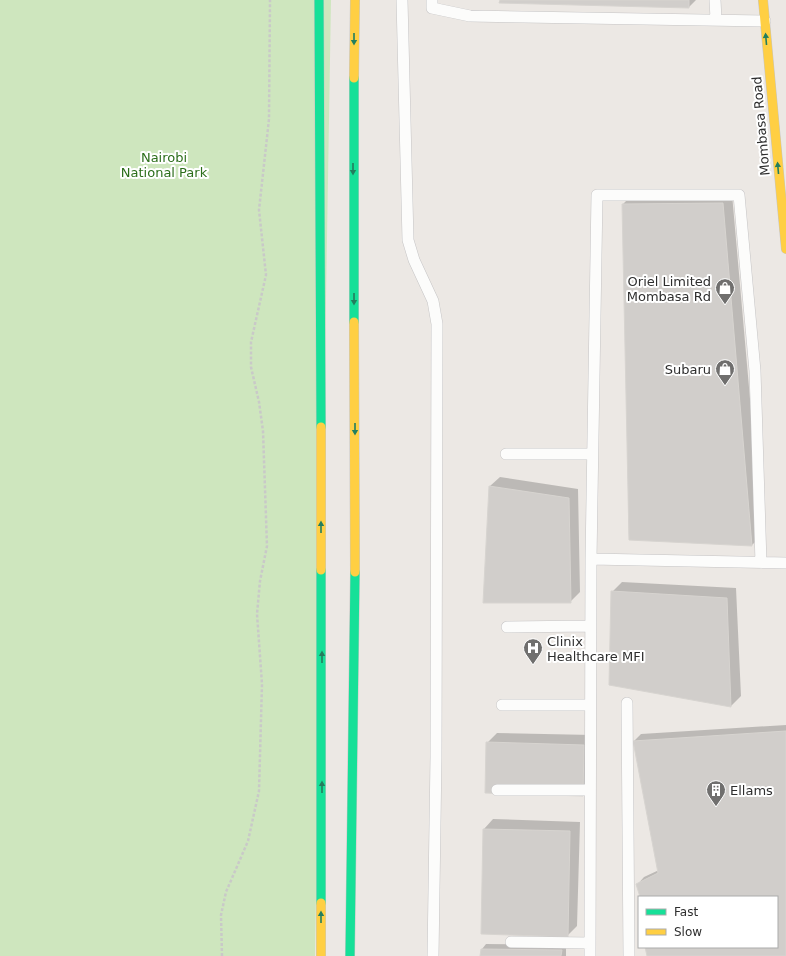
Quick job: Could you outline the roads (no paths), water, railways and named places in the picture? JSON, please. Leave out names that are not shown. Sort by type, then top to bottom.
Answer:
[{"type":"main road","points":[[319,0],[322,739],[321,956]]},
{"type":"main road","points":[[350,956],[355,532],[353,175],[355,0]]},
{"type":"main road","name":"Mombasa Road","points":[[763,0],[786,249]]},
{"type":"lane","points":[[402,0],[408,240],[414,260],[433,301],[437,324],[436,757],[433,956]]},
{"type":"lane","points":[[432,0],[432,8],[470,16],[765,21]]},
{"type":"lane","points":[[715,0],[716,19]]},
{"type":"lane","points":[[590,956],[590,626],[597,195],[739,195],[755,371],[761,563]]},
{"type":"lane","points":[[506,454],[592,454]]},
{"type":"lane","points":[[591,559],[786,563]]},
{"type":"lane","points":[[507,626],[590,626]]},
{"type":"lane","points":[[627,703],[629,956]]},
{"type":"lane","points":[[502,705],[590,705]]},
{"type":"lane","points":[[497,790],[590,790]]},
{"type":"lane","points":[[510,942],[590,943]]},
{"type":"place","name":"Oriel Limited Mombasa Rd","points":[[725,305]]},
{"type":"place","name":"Subaru","points":[[725,386]]},
{"type":"place","name":"Clinix Healthcare MFI","points":[[533,665]]},
{"type":"place","name":"Ellams","points":[[716,807]]},
{"type":"park label","name":"Nairobi National Park","points":[[164,164]]}]
